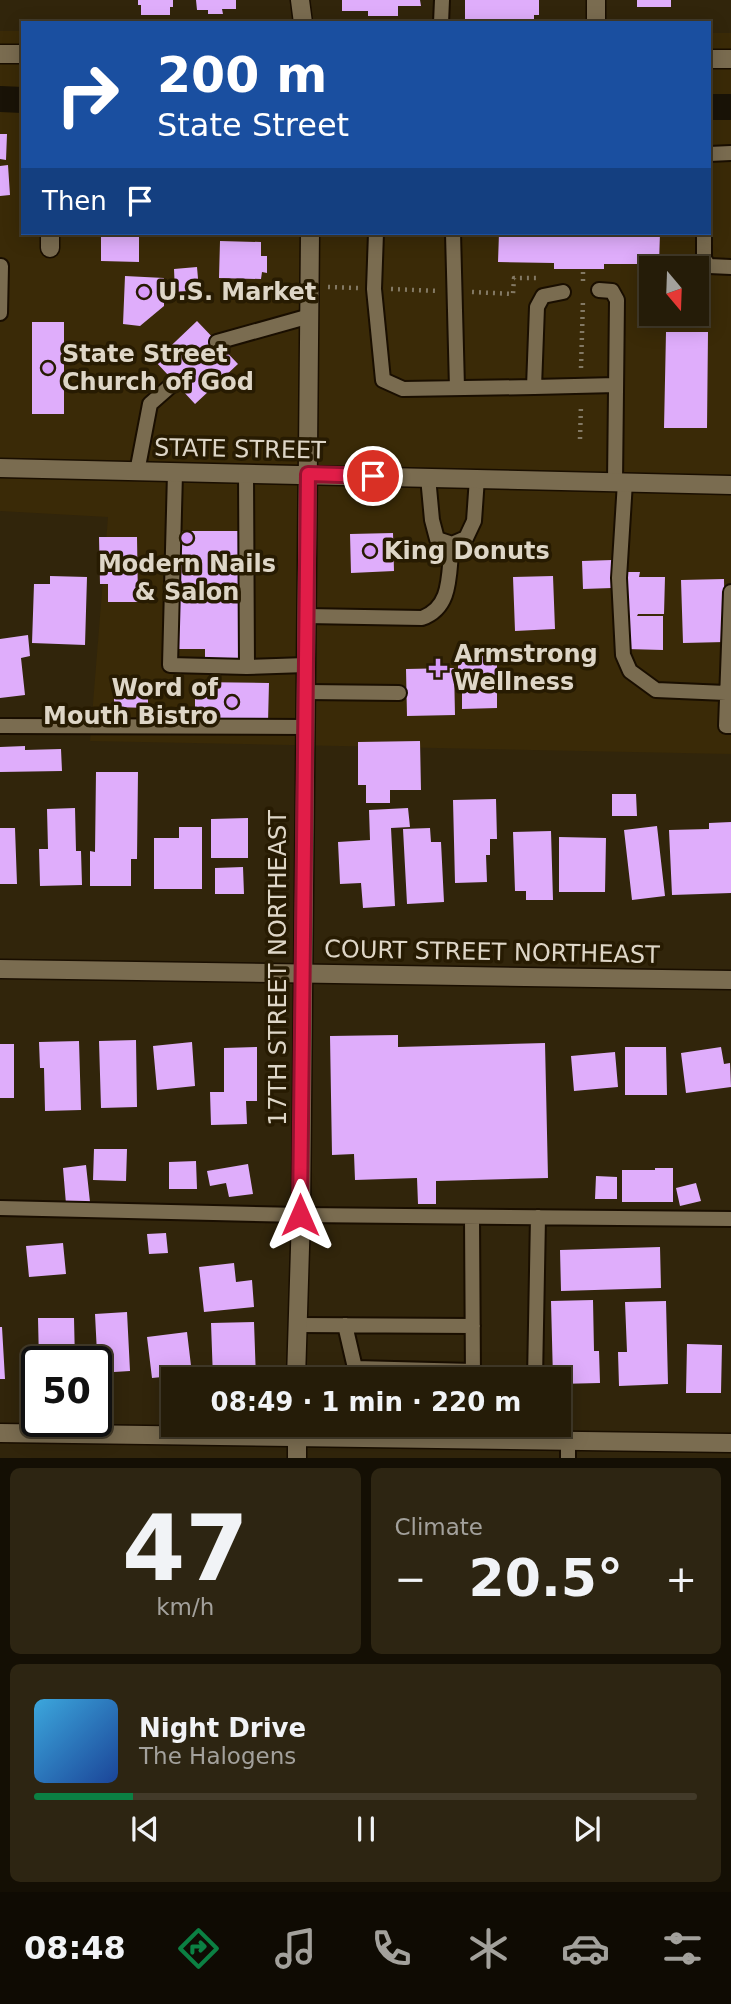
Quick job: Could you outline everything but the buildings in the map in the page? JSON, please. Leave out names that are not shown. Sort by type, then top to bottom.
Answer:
[{"type":"main road","points":[[300,0],[303,21]]},
{"type":"main road","points":[[596,0],[596,21]]},
{"type":"main road","points":[[0,54],[21,54]]},
{"type":"main road","points":[[711,59],[731,60]]},
{"type":"main road","name":"17TH STREET NORTHEAST","points":[[296,1367],[310,235]]},
{"type":"main road","name":"STATE STREET","points":[[0,468],[731,485]]},
{"type":"main road","name":"COURT STREET NORTHEAST","points":[[0,969],[731,980]]},
{"type":"main road","points":[[0,1433],[161,1432]]},
{"type":"main road","points":[[297,1458],[298,1437]]},
{"type":"main road","points":[[544,1437],[568,1449],[731,1443]]},
{"type":"lane","points":[[441,21],[442,0]]},
{"type":"lane","points":[[711,154],[731,153]]},
{"type":"lane","points":[[376,235],[374,289],[383,380],[404,389],[616,385]]},
{"type":"lane","points":[[453,235],[457,388]]},
{"type":"lane","points":[[704,235],[704,259],[709,266],[731,267]]},
{"type":"lane","points":[[0,313],[1,266]]},
{"type":"lane","points":[[599,290],[612,291],[617,300],[619,578],[623,655],[630,671],[656,690],[726,693]]},
{"type":"lane","points":[[534,387],[537,307],[543,296],[563,292]]},
{"type":"lane","points":[[217,342],[310,316]]},
{"type":"lane","points":[[137,472],[150,404],[175,382]]},
{"type":"lane","points":[[174,472],[170,665],[306,666]]},
{"type":"lane","points":[[246,474],[247,667]]},
{"type":"lane","points":[[428,477],[432,520],[437,539],[452,544],[466,538],[474,521],[477,478]]},
{"type":"lane","points":[[306,616],[422,618],[435,613],[445,599],[452,544]]},
{"type":"lane","points":[[729,726],[726,693],[731,592]]},
{"type":"lane","points":[[306,692],[399,693]]},
{"type":"lane","points":[[0,726],[306,727]]},
{"type":"lane","points":[[0,1208],[300,1215],[731,1219]]},
{"type":"lane","points":[[472,1217],[473,1367]]},
{"type":"lane","points":[[535,1367],[538,1217]]},
{"type":"lane","points":[[298,1325],[473,1326]]},
{"type":"lane","points":[[345,1325],[355,1367]]},
{"type":"path","points":[[580,439],[583,269]]},
{"type":"shaded area","points":[[0,31],[21,31],[21,235],[711,235],[711,33],[731,33],[731,754],[90,741],[108,517],[0,511]]},
{"type":"waterway","points":[[0,99],[21,100]]},
{"type":"waterway","points":[[711,107],[731,107]]},
{"type":"place","name":"U.S. Market","points":[[144,292]]},
{"type":"place","name":"State Street Church of God","points":[[48,368]]},
{"type":"place","name":"Modern Nails & Salon","points":[[187,538]]},
{"type":"place","name":"King Donuts","points":[[370,551]]},
{"type":"place","name":"Armstrong Wellness","points":[[438,668]]},
{"type":"place","name":"Word of Mouth Bistro","points":[[232,702]]},
{"type":"route","points":[[300,1215],[308,474],[373,476]]}]
